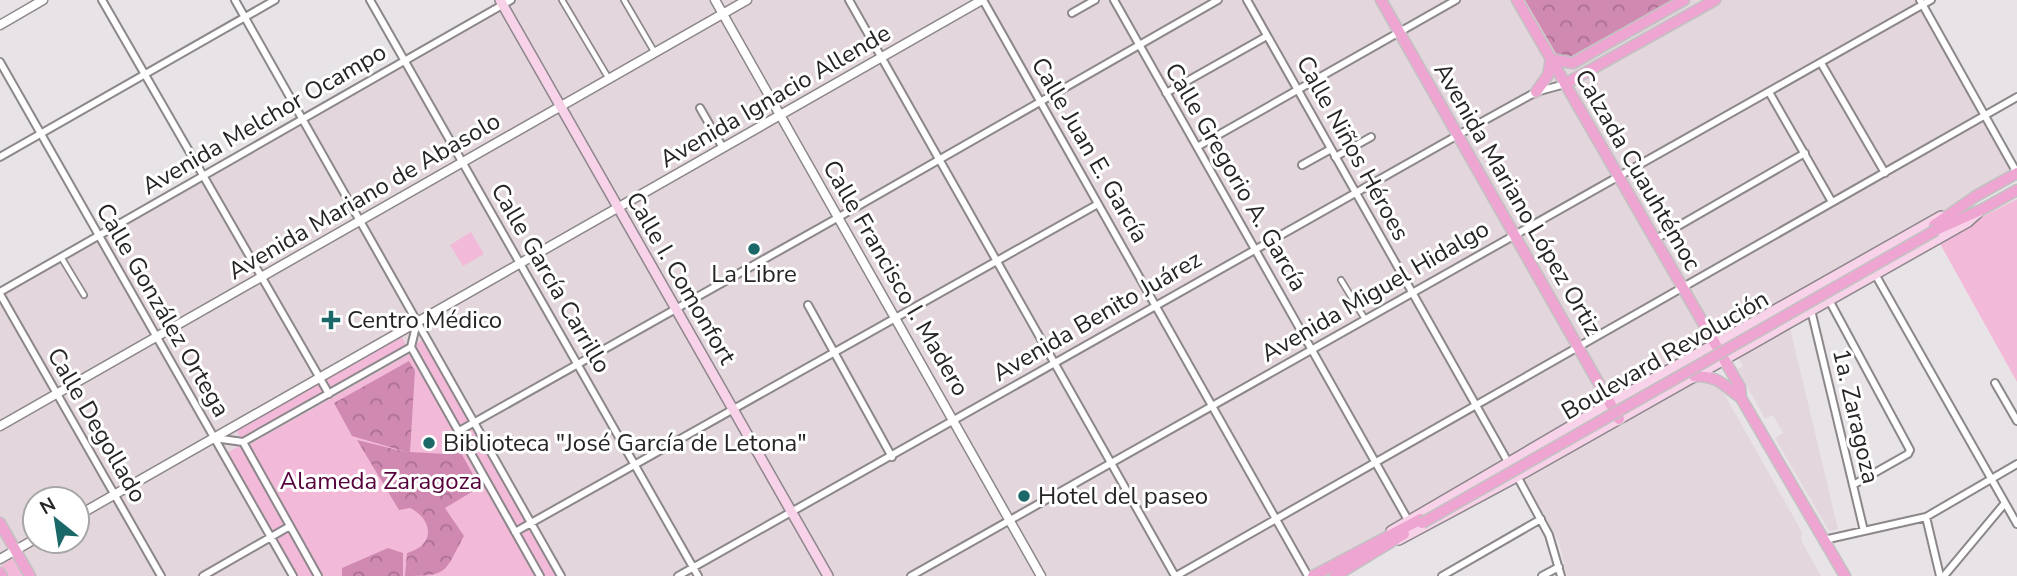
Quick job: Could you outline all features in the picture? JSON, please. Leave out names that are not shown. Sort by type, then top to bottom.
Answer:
[{"type":"main road","name":"Avenida Mariano López Ortiz","points":[[1381,0],[1619,419]]},
{"type":"main road","name":"Calzada Cuauhtémoc","points":[[1517,0],[1740,387],[1741,398],[1810,506],[1824,540],[1845,576]]},
{"type":"main road","points":[[1536,92],[1548,75],[1551,59],[1573,63],[1684,0]]},
{"type":"main road","name":"Avenida Benito Juárez","points":[[1565,84],[1715,0]]},
{"type":"main road","name":"Calle I. Comonfort","points":[[505,2],[561,106],[828,576]]},
{"type":"main road","name":"Boulevard Revolución","points":[[1935,228],[1976,196],[2017,173]]},
{"type":"main road","name":"Boulevard Revolución","points":[[1335,576],[1374,548],[1935,228],[1983,209],[2017,190]]},
{"type":"main road","points":[[1314,576],[1374,548],[1408,520],[1610,402],[1976,196]]},
{"type":"main road","name":"Boulevard Revolución","points":[[1374,548],[1517,476],[1968,222],[1983,209]]},
{"type":"main road","points":[[1770,312],[1770,321],[1779,328]]},
{"type":"main road","points":[[1694,376],[1723,382],[1741,398]]},
{"type":"main road","points":[[0,523],[30,576]]},
{"type":"street","points":[[0,24],[43,0]]},
{"type":"street","points":[[102,0],[329,394]]},
{"type":"street","points":[[235,0],[561,576]]},
{"type":"street","points":[[0,157],[275,0]]},
{"type":"street","name":"Calle García Carrillo","points":[[370,0],[698,576]]},
{"type":"street","points":[[562,0],[609,79]]},
{"type":"street","points":[[624,0],[654,53]]},
{"type":"street","name":"Calle Francisco I. Madero","points":[[715,0],[1041,576]]},
{"type":"street","name":"Avenida Mariano de Abasolo","points":[[0,426],[747,0]]},
{"type":"street","points":[[849,0],[1175,576],[2017,97]]},
{"type":"street","name":"Avenida Ignacio Allende","points":[[91,508],[982,0]]},
{"type":"street","name":"Calle Juan E. García","points":[[982,0],[1308,576]]},
{"type":"street","points":[[1072,13],[1095,0]]},
{"type":"street","name":"Calle Gregorio A. García","points":[[1114,0],[1408,520]]},
{"type":"street","points":[[459,431],[1218,0]]},
{"type":"street","name":"Calle Niños Héroes","points":[[1247,0],[1508,462]]},
{"type":"street","points":[[1197,147],[1456,0]]},
{"type":"street","name":"Avenida Miguel Hidalgo","points":[[911,576],[1769,92],[1921,2],[1931,0]]},
{"type":"street","name":"Avenida Melchor Ocampo","points":[[0,293],[505,2]]},
{"type":"street","points":[[1921,2],[2017,173]]},
{"type":"street","points":[[1166,93],[1267,36]]},
{"type":"street","name":"Calle González Ortega","points":[[0,62],[293,576]]},
{"type":"street","points":[[1821,62],[1885,173]]},
{"type":"street","name":"Avenida Benito Juárez","points":[[678,576],[1458,135],[1536,92],[1565,84]]},
{"type":"street","points":[[1769,92],[1832,202]]},
{"type":"street","points":[[700,108],[723,148]]},
{"type":"street","points":[[1335,157],[1371,137]]},
{"type":"street","points":[[1302,165],[1331,149]]},
{"type":"street","points":[[1654,240],[1805,153]]},
{"type":"street","points":[[515,532],[1098,204]]},
{"type":"street","points":[[61,257],[84,295]]},
{"type":"street","points":[[1875,274],[2017,524]]},
{"type":"street","points":[[1341,280],[1365,319]]},
{"type":"street","name":"Calle Degollado","points":[[0,293],[161,576]]},
{"type":"street","points":[[1829,300],[1909,450],[1908,454],[1853,485]]},
{"type":"street","points":[[807,305],[892,457]]},
{"type":"street","name":"1a. Zaragoza","points":[[1811,310],[1864,531]]},
{"type":"street","points":[[417,322],[411,347],[540,576]]},
{"type":"street","points":[[214,438],[243,442],[411,347]]},
{"type":"street","points":[[1995,383],[2017,421]]},
{"type":"street","points":[[243,442],[318,576]]},
{"type":"street","points":[[1824,540],[1926,517],[2017,464]]},
{"type":"street","points":[[1517,476],[1553,544],[1561,576]]},
{"type":"street","points":[[1942,576],[2005,503]]},
{"type":"street","points":[[1926,517],[1942,576]]},
{"type":"street","points":[[1442,576],[1541,519]]},
{"type":"street","points":[[203,576],[290,526]]},
{"type":"street","points":[[0,559],[21,547]]},
{"type":"street","points":[[1542,576],[1559,567]]},
{"type":"shaded area","points":[[515,0],[1921,0],[2017,172],[1311,576],[0,576],[0,293]]},
{"type":"shaded area","points":[[1790,328],[1838,529],[1829,531],[1775,438],[1783,433],[1773,415],[1765,419],[1738,369],[1743,366],[1738,357]]},
{"type":"shaded area","points":[[1697,382],[1722,390],[1802,532],[1801,540],[1821,576],[1567,576],[1559,542],[1524,479],[1682,388]]},
{"type":"green space","points":[[1525,0],[1672,0],[1561,62]]},
{"type":"green space","points":[[2017,199],[2017,382],[1938,240]]},
{"type":"green space","points":[[471,232],[484,254],[463,266],[450,245]]},
{"type":"green space","points":[[401,335],[407,347],[242,439],[234,428]]},
{"type":"green space","name":"Alameda Zaragoza","points":[[424,339],[472,422],[461,429],[464,432],[474,426],[526,521],[517,527],[521,532],[529,527],[558,576],[321,576],[247,446],[415,351],[413,346]]},
{"type":"green space","points":[[409,361],[415,371],[410,452],[446,454],[460,451],[480,487],[445,508],[464,536],[444,570],[430,575],[405,576],[407,553],[423,545],[427,539],[427,526],[424,519],[410,508],[399,510],[357,440],[410,453],[352,436],[334,403]]},
{"type":"green space","points":[[243,444],[286,525],[270,534],[225,454]]},
{"type":"green space","points":[[289,530],[315,576],[295,576],[273,539]]},
{"type":"green space","points":[[388,548],[403,553],[403,576],[342,576],[342,568]]},
{"type":"green space","points":[[13,558],[23,576],[6,576],[1,566]]},
{"type":"place","name":"La Libre","points":[[754,249]]},
{"type":"place","name":"Centro Médico","points":[[331,320]]},
{"type":"place","name":"Biblioteca \"José García de Letona\"","points":[[429,443]]},
{"type":"place","name":"Hotel del paseo","points":[[1024,496]]}]
